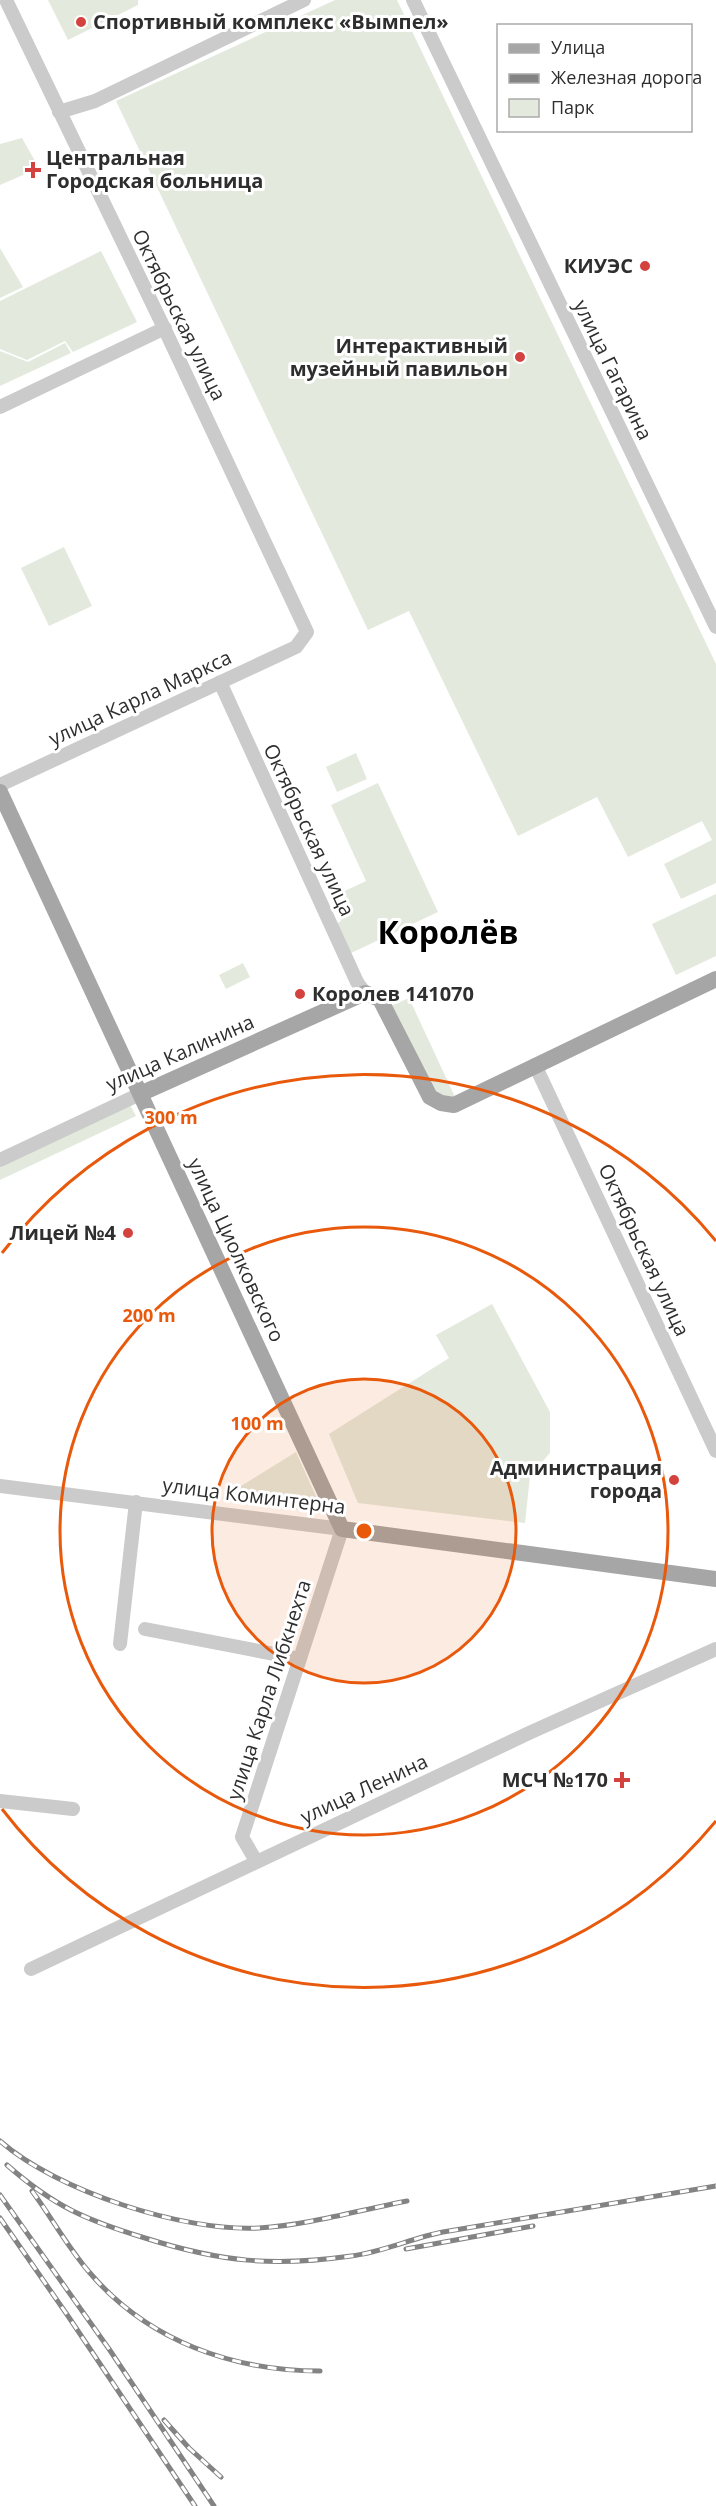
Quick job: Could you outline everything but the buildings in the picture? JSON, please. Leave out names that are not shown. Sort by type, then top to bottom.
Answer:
[{"type":"main road","name":"улица Циолковского","points":[[0,792],[342,1529]]},
{"type":"main road","points":[[372,996],[430,1097],[441,1103],[454,1105],[716,979]]},
{"type":"main road","name":"улица Калинина","points":[[140,1094],[372,996]]},
{"type":"main road","name":"улица Коминтерна","points":[[342,1529],[716,1579]]},
{"type":"street","name":"Октябрьская улица","points":[[6,0],[165,328],[307,632],[296,647]]},
{"type":"street","points":[[59,112],[95,101],[304,0]]},
{"type":"street","name":"улица Гагарина","points":[[413,0],[716,627]]},
{"type":"street","points":[[0,407],[165,328]]},
{"type":"street","name":"улица Карла Маркса","points":[[0,785],[296,647]]},
{"type":"street","name":"Октябрьская улица","points":[[220,682],[357,981],[372,996]]},
{"type":"street","name":"Октябрьская улица","points":[[535,1065],[716,1451]]},
{"type":"street","name":"улица Калинина","points":[[0,1160],[140,1094]]},
{"type":"street","name":"улица Коминтерна","points":[[0,1486],[342,1529]]},
{"type":"street","points":[[120,1644],[136,1502]]},
{"type":"street","name":"улица Карла Либкнехта","points":[[256,1861],[242,1837],[342,1529]]},
{"type":"street","points":[[145,1629],[300,1659]]},
{"type":"street","name":"улица Ленина","points":[[31,1969],[529,1732],[716,1649]]},
{"type":"street","points":[[0,1801],[73,1809]]},
{"type":"green space","name":"Спортивный комплекс «Вымпел»","points":[[48,0],[138,0],[138,5],[68,40]]},
{"type":"green space","points":[[335,0],[397,0],[716,664],[716,883],[681,899],[664,864],[712,840],[702,821],[628,857],[597,797],[518,836],[409,611],[368,630],[116,101]]},
{"type":"green space","points":[[22,138],[39,168],[0,185],[0,144]]},
{"type":"green space","points":[[0,248],[23,287],[0,298]]},
{"type":"green space","points":[[101,251],[137,322],[73,352],[65,341],[27,360],[0,349],[0,301]]},
{"type":"green space","points":[[65,343],[71,353],[0,386],[0,351],[28,362]]},
{"type":"green space","points":[[64,547],[92,606],[49,626],[21,568]]},
{"type":"green space","points":[[356,753],[367,779],[337,792],[326,767]]},
{"type":"green space","points":[[378,783],[438,912],[349,954],[335,924],[341,921],[330,898],[366,881],[331,805]]},
{"type":"green space","points":[[716,894],[716,956],[676,975],[652,924]]},
{"type":"green space","points":[[243,963],[250,977],[226,989],[219,975]]},
{"type":"green space","points":[[409,998],[455,1097],[438,1098],[388,1007]]},
{"type":"green space","points":[[129,1103],[136,1116],[0,1180],[0,1164]]},
{"type":"green space","points":[[492,1304],[550,1412],[550,1453],[530,1476],[525,1523],[358,1503],[329,1434],[449,1358],[436,1335]]},
{"type":"green space","points":[[296,1452],[324,1514],[222,1498]]},
{"type":"railway","points":[[0,2141],[24,2159],[87,2192],[122,2205],[194,2223],[259,2228],[315,2221],[407,2201]]},
{"type":"railway","points":[[7,2165],[56,2202],[105,2225],[198,2252],[247,2260],[272,2261],[297,2261],[363,2254],[443,2232],[716,2186]]},
{"type":"railway","points":[[32,2191],[90,2273],[113,2297],[138,2317],[165,2334],[224,2358],[288,2370],[320,2371]]},
{"type":"railway","points":[[0,2195],[109,2349],[214,2506]]},
{"type":"railway","points":[[0,2218],[195,2506]]},
{"type":"railway","points":[[406,2249],[533,2226]]},
{"type":"railway","points":[[164,2420],[189,2448],[221,2477]]},
{"type":"place","name":"Спортивный комплекс «Вымпел»","points":[[81,22]]},
{"type":"place","name":"Центральная Городская больница","points":[[33,170]]},
{"type":"place","name":"КИУЭС","points":[[645,266]]},
{"type":"place","name":"Интерактивный музейный павильон","points":[[520,357]]},
{"type":"place","name":"Королев 141070","points":[[300,994]]},
{"type":"place","name":"Лицей №4","points":[[128,1233]]},
{"type":"place","name":"Администрация города","points":[[674,1480]]},
{"type":"place","name":"МСЧ №170","points":[[622,1780]]},
{"type":"district","name":"Королёв","points":[[448,933]]}]
